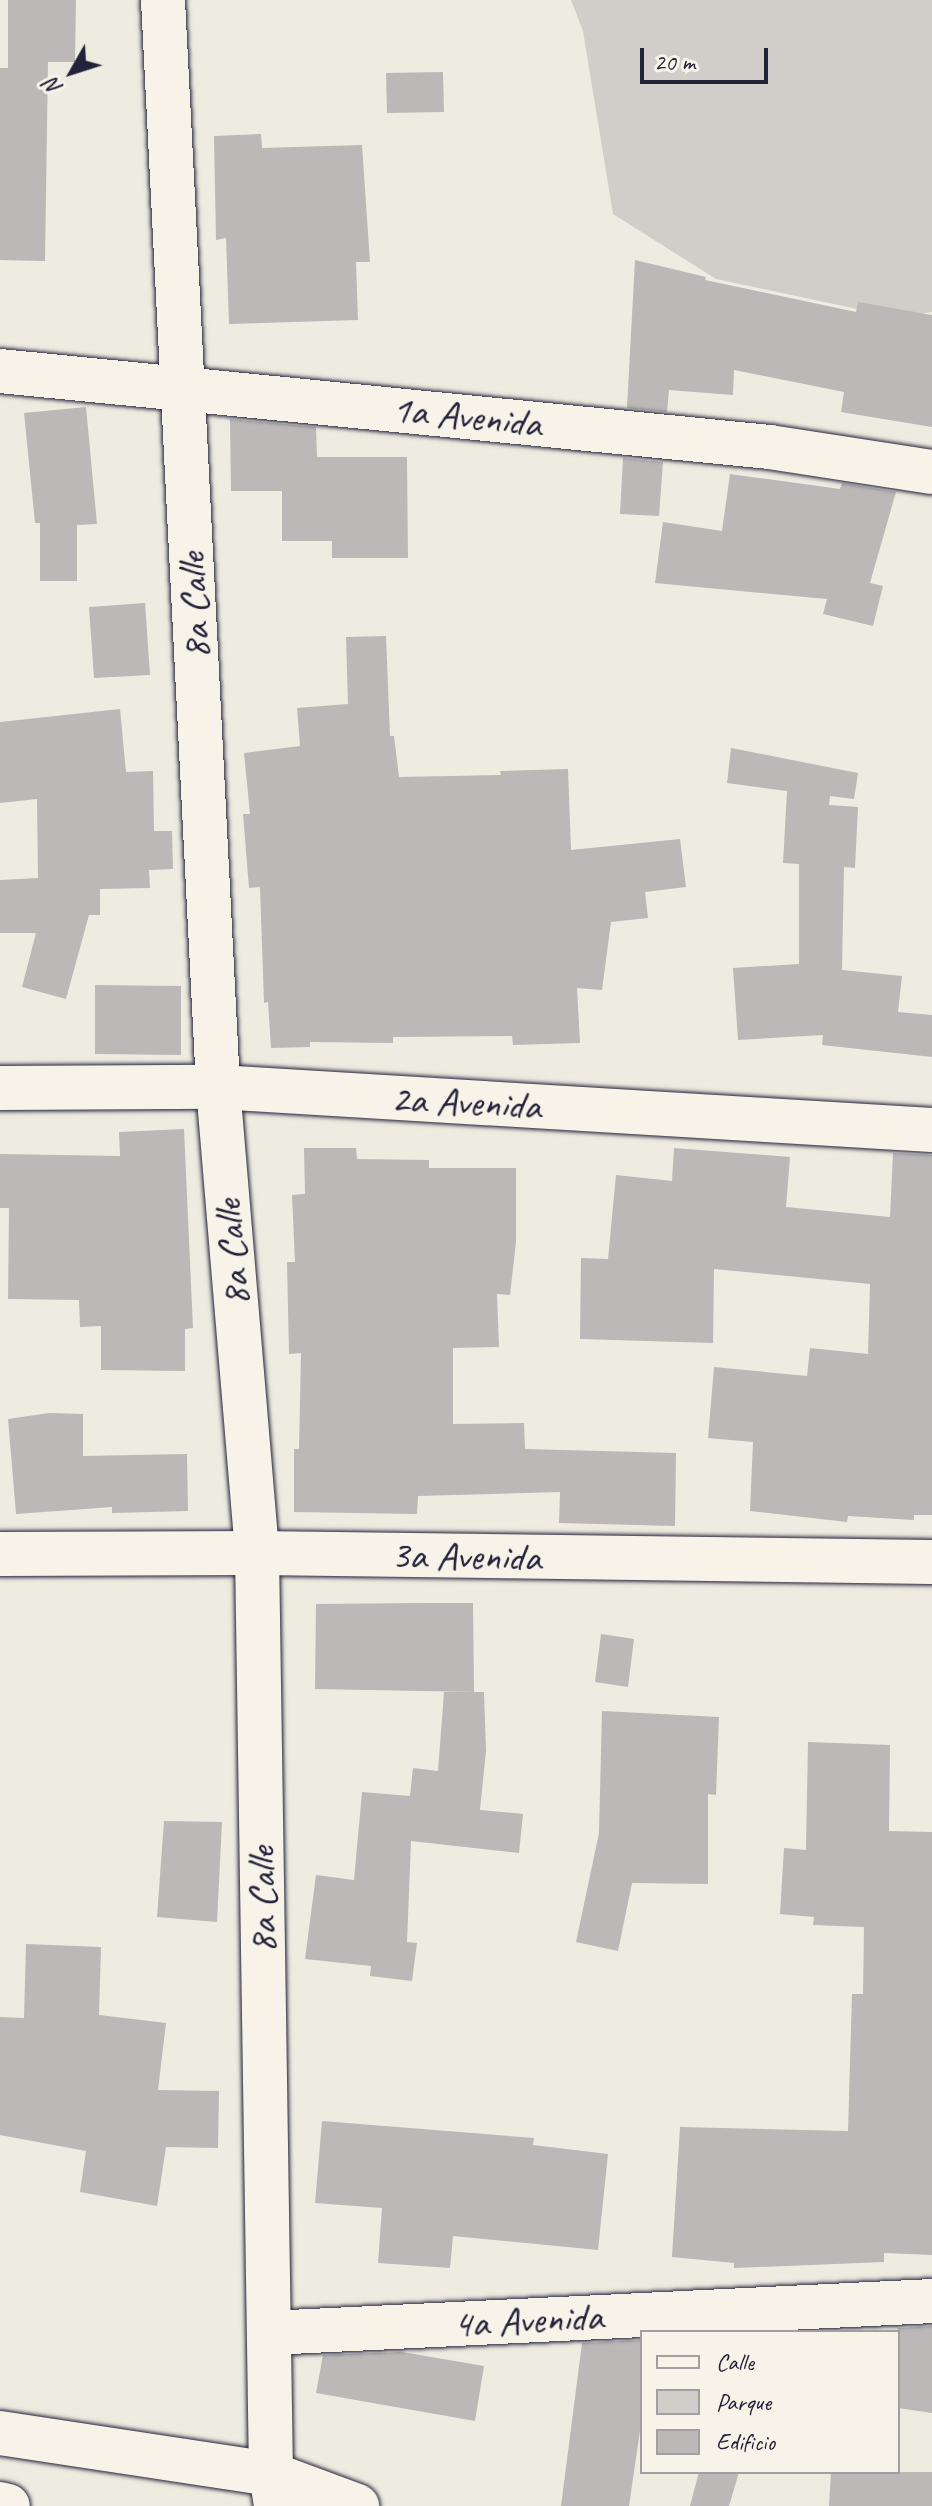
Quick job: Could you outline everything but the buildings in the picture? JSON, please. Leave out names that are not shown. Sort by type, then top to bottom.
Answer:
[{"type":"street","name":"8a Calle","points":[[163,0],[218,1087],[257,1553],[273,2490]]},
{"type":"street","name":"1a Avenida","points":[[0,371],[770,447],[932,472]]},
{"type":"street","name":"2a Avenida","points":[[0,1088],[218,1087],[932,1130]]},
{"type":"street","name":"3a Avenida","points":[[0,1554],[257,1553],[932,1562]]},
{"type":"street","name":"4a Avenida","points":[[269,2333],[932,2301]]},
{"type":"street","points":[[0,2433],[357,2506]]},
{"type":"street","points":[[0,2504],[8,2506]]},
{"type":"green space","points":[[571,0],[932,0],[932,312],[895,317],[716,279],[613,214],[583,31]]}]
